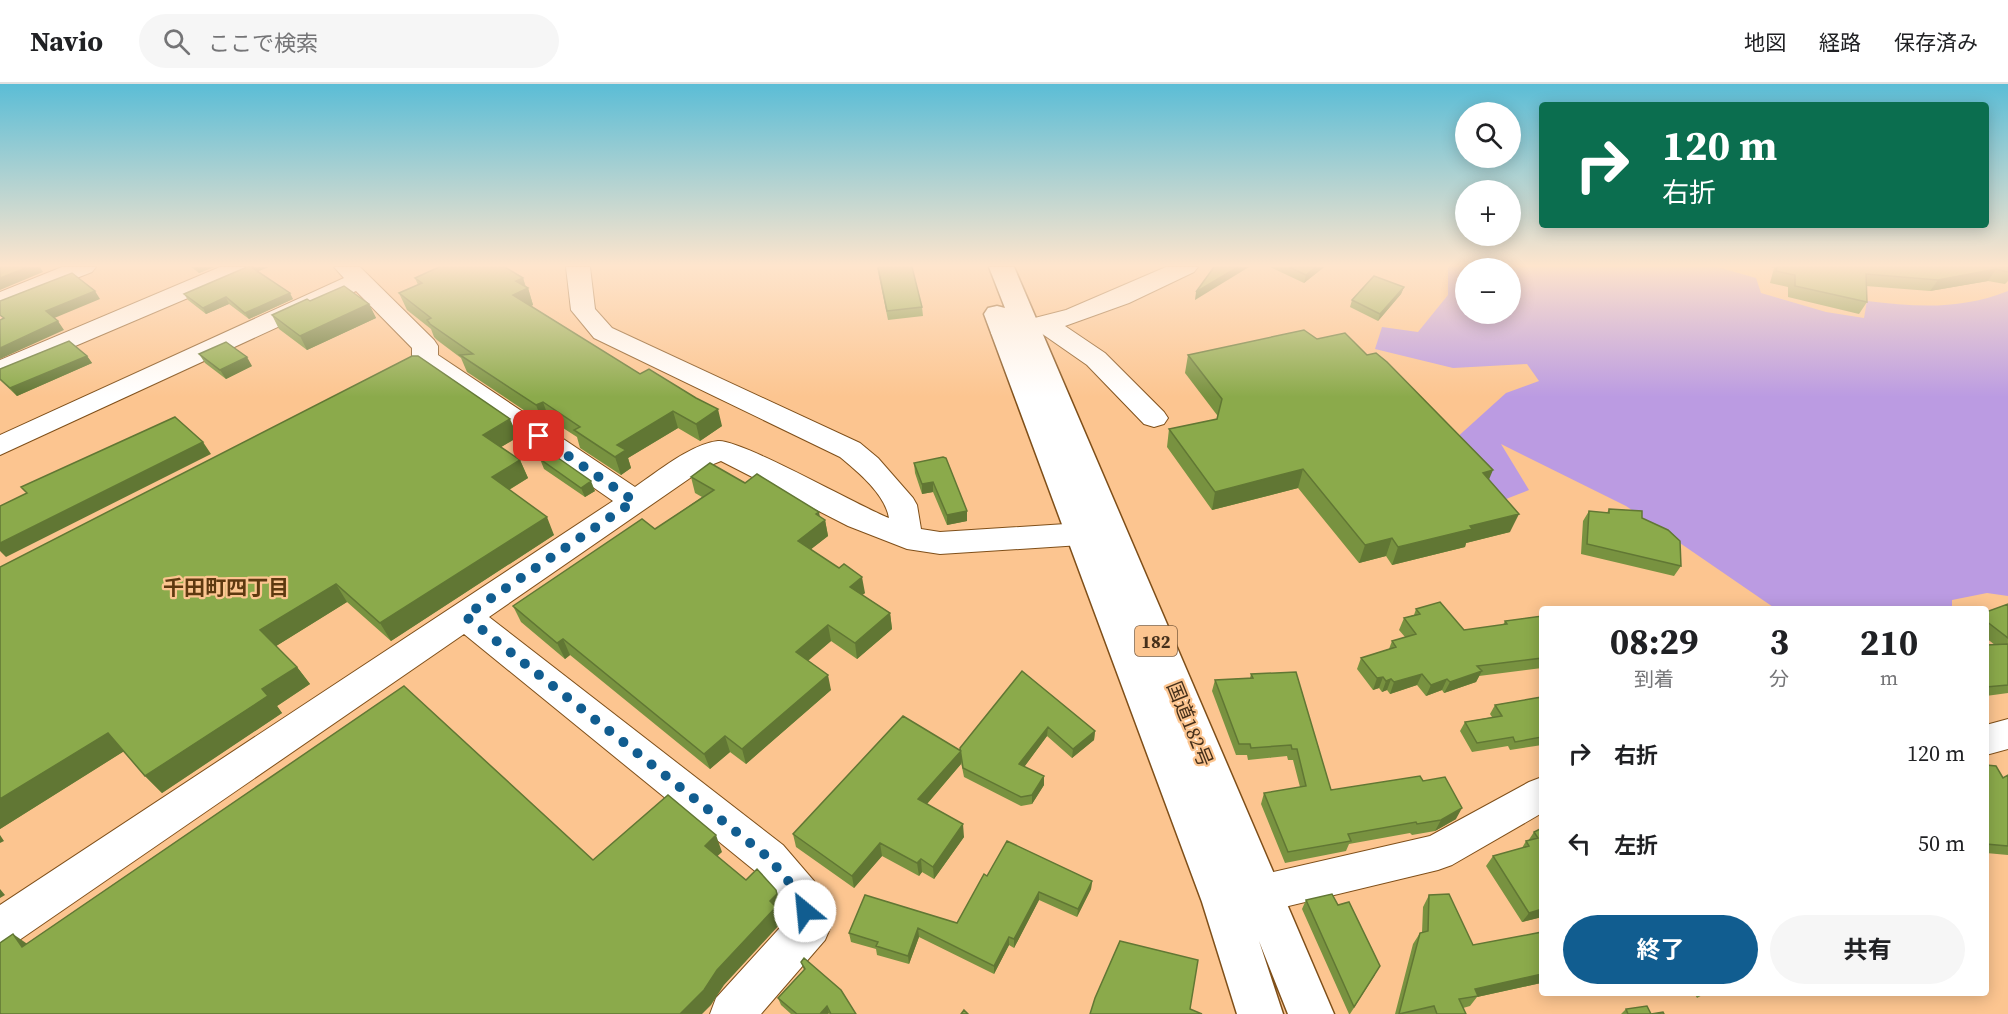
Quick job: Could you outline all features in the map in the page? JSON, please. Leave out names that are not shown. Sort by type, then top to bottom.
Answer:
[{"type":"highway","name":"国道182号","points":[[1011,310],[1025,329]]},
{"type":"highway","name":"国道182号","points":[[1018,310],[1096,531],[1242,898],[1311,1014]]},
{"type":"highway","name":"国道182号","points":[[1242,898],[1260,1014]]},
{"type":"street","points":[[0,370],[139,310]]},
{"type":"street","points":[[0,446],[278,310]]},
{"type":"street","points":[[389,310],[425,346],[414,363],[634,501]]},
{"type":"street","points":[[583,310],[603,333],[850,450],[868,465],[902,505],[908,538]]},
{"type":"street","points":[[1025,329],[1081,310]]},
{"type":"street","points":[[1025,329],[1096,359],[1154,418]]},
{"type":"street","points":[[0,929],[634,501],[696,460],[720,450],[737,456],[859,518],[908,538],[940,543],[1096,531]]},
{"type":"street","points":[[465,616],[769,858],[800,895],[810,926],[732,1014]]},
{"type":"street","points":[[1989,739],[2008,734]]},
{"type":"street","points":[[1242,898],[1438,852],[1539,796]]},
{"type":"shaded area","points":[[1436,310],[1455,310],[1455,324],[1521,324],[1521,310],[1821,310],[1864,318],[1865,310],[2008,310],[2008,596],[1987,593],[1952,600],[1952,606],[1772,606],[1626,506],[1501,444],[1529,490],[1506,499],[1454,440],[1506,393],[1539,381],[1527,364],[1453,368],[1375,349],[1382,327],[1418,332]]},
{"type":"building","points":[[0,310],[47,310],[58,321],[0,348],[0,320],[4,318],[0,315]]},
{"type":"building","points":[[282,310],[355,310],[300,336],[272,315]]},
{"type":"building","points":[[421,310],[538,310],[640,374],[649,369],[718,409],[696,424],[673,411],[617,445],[626,450],[615,457],[574,430],[580,427],[543,402],[536,405],[460,355],[473,354],[430,324],[427,320],[431,318]]},
{"type":"building","points":[[1304,330],[1317,339],[1345,333],[1367,355],[1376,353],[1387,362],[1493,470],[1483,473],[1519,514],[1470,526],[1472,529],[1398,547],[1392,538],[1365,545],[1303,469],[1215,492],[1169,429],[1217,419],[1222,399],[1188,355]]},
{"type":"building","points":[[69,341],[87,356],[10,388],[0,379],[0,369]]},
{"type":"building","points":[[226,342],[247,357],[220,370],[199,354]]},
{"type":"building","points":[[412,356],[418,356],[510,419],[483,435],[520,460],[492,477],[547,517],[380,623],[336,584],[260,630],[297,667],[262,689],[268,696],[145,776],[108,733],[0,799],[0,567]]},
{"type":"building","points":[[175,417],[203,442],[0,543],[0,506],[27,493],[21,487]]},
{"type":"building","points":[[551,453],[591,481],[581,488],[540,459]]},
{"type":"building","points":[[946,458],[967,511],[947,515],[933,482],[922,484],[914,463]]},
{"type":"building","points":[[710,463],[745,483],[757,474],[819,512],[816,514],[825,520],[798,541],[839,568],[844,564],[862,577],[850,587],[890,613],[855,643],[828,625],[796,652],[828,675],[742,749],[725,736],[704,754],[563,639],[557,643],[513,606],[642,519],[655,529],[714,490],[691,477]]},
{"type":"building","points":[[1609,509],[1642,511],[1642,518],[1668,530],[1680,541],[1681,566],[1587,544],[1589,511],[1609,513]]},
{"type":"building","points":[[1440,602],[1464,630],[1539,616],[1539,658],[1477,666],[1482,671],[1450,682],[1447,679],[1431,685],[1422,674],[1394,682],[1391,679],[1386,681],[1383,677],[1377,678],[1361,658],[1396,647],[1392,641],[1416,634],[1404,618],[1420,614],[1416,609]]},
{"type":"building","points":[[2008,604],[2008,638],[1989,623],[1989,611]]},
{"type":"building","points":[[2008,644],[2008,685],[1989,687],[1989,645]]},
{"type":"building","points":[[1022,671],[1095,731],[1073,749],[1048,727],[1019,764],[1044,776],[1032,795],[1021,797],[963,768],[960,748]]},
{"type":"building","points":[[1296,672],[1331,790],[1420,776],[1423,781],[1445,777],[1462,808],[1441,820],[1348,834],[1351,841],[1288,852],[1264,793],[1306,786],[1297,749],[1292,749],[1291,745],[1251,748],[1250,744],[1239,744],[1215,680],[1253,678],[1251,674]]},
{"type":"building","points":[[404,686],[593,860],[668,795],[716,835],[705,846],[746,880],[757,869],[776,890],[777,894],[770,901],[776,907],[717,970],[704,990],[680,1014],[0,1013],[0,943],[13,934],[22,947]]},
{"type":"building","points":[[1539,698],[1539,738],[1515,742],[1513,737],[1477,743],[1465,722],[1502,716],[1495,705]]},
{"type":"building","points":[[903,716],[961,751],[918,799],[963,824],[933,867],[921,859],[917,863],[880,843],[852,876],[793,834]]},
{"type":"building","points":[[1989,765],[1996,766],[2003,778],[2008,775],[2008,846],[1989,844]]},
{"type":"building","points":[[1539,830],[1539,910],[1529,913],[1493,856],[1529,846],[1526,841],[1538,838],[1534,832]]},
{"type":"building","points":[[1007,841],[1092,881],[1078,909],[1039,892],[1014,939],[1009,937],[994,966],[918,928],[908,956],[876,946],[878,942],[849,933],[865,895],[957,923],[984,874],[987,876]]},
{"type":"building","points":[[1332,894],[1338,905],[1349,902],[1380,966],[1354,1007],[1306,900]]},
{"type":"building","points":[[1449,894],[1473,945],[1539,933],[1539,975],[1475,989],[1478,996],[1459,999],[1466,1014],[1437,1014],[1434,1006],[1399,1014],[1420,933],[1428,931],[1429,895]]},
{"type":"building","points":[[1120,941],[1198,960],[1190,1009],[1202,1014],[1090,1014]]},
{"type":"building","points":[[804,958],[841,990],[856,1014],[831,1014],[827,1006],[820,1014],[797,1014],[778,998],[805,969],[801,962]]},
{"type":"building","points":[[1647,1006],[1651,1014],[1628,1014],[1626,1009]]},
{"type":"district","name":"千田町四丁目","points":[[226,587]]},
{"type":"route","points":[[539,436],[634,501],[465,616],[769,858],[800,895],[805,911]]}]
